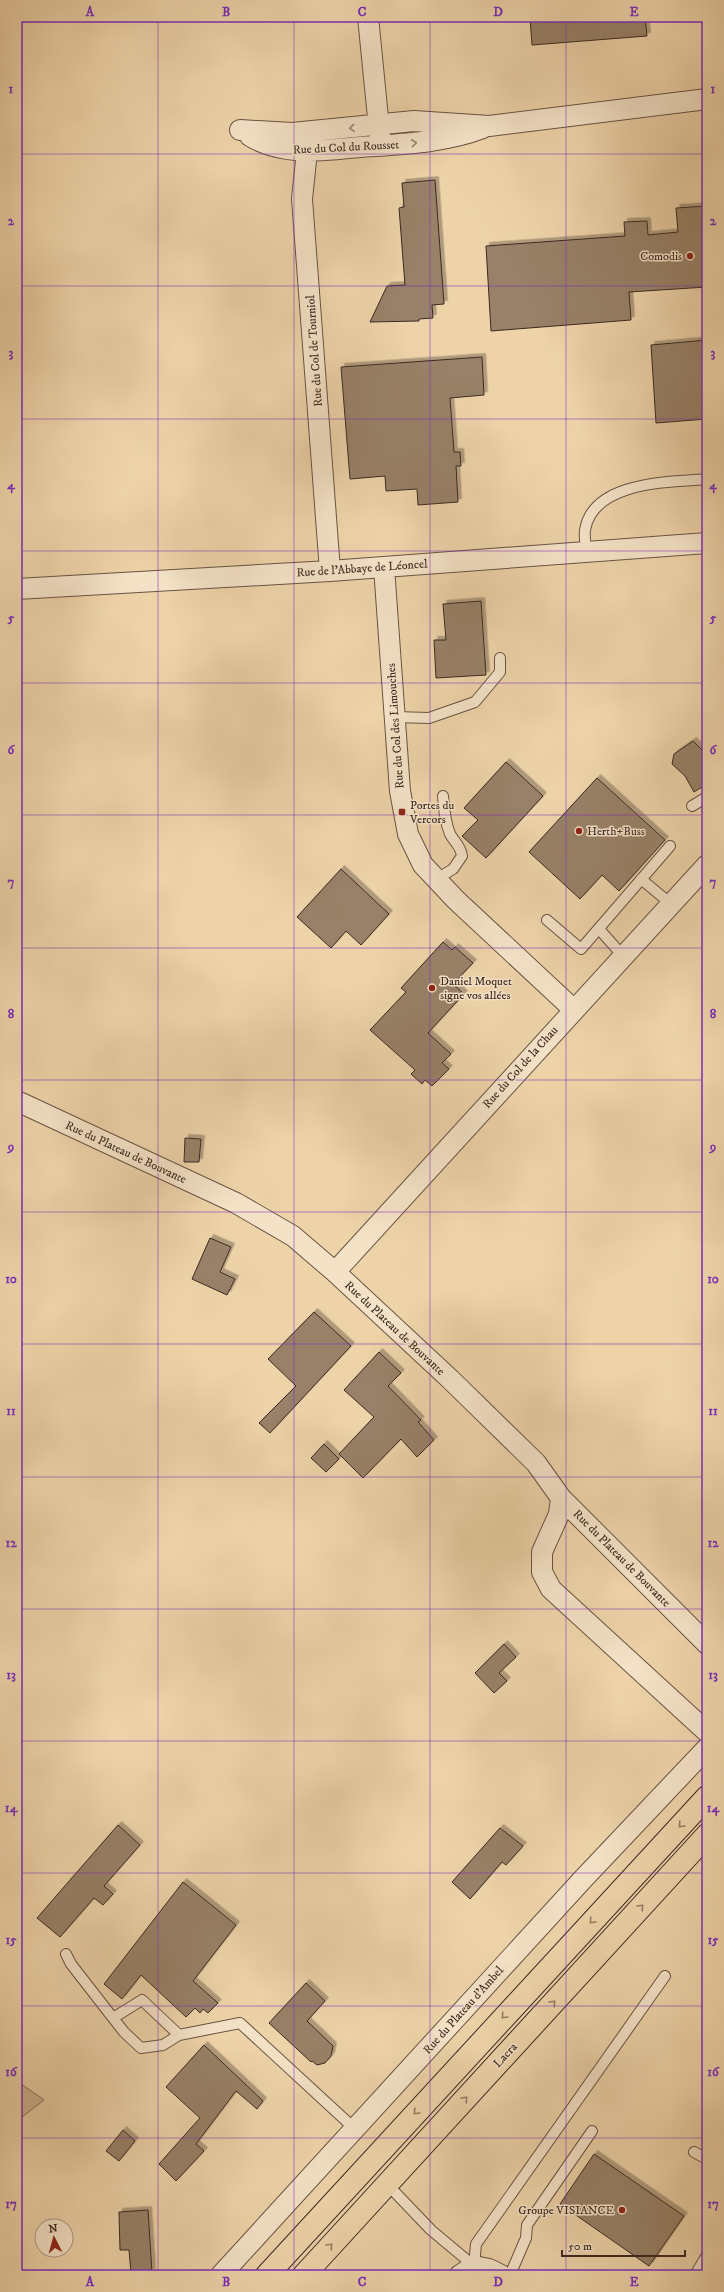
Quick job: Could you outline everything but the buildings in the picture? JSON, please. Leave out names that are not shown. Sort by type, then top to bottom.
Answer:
[{"type":"highway","points":[[267,2275],[707,1797]]},
{"type":"highway","name":"Lacra","points":[[304,2275],[707,1835]]},
{"type":"street","points":[[368,17],[381,146]]},
{"type":"street","name":"Rue du Col du Rousset","points":[[309,141],[378,125],[414,121],[488,126],[707,99]]},
{"type":"street","name":"Rue du Col du Rousset","points":[[309,141],[381,146],[458,138],[488,126]]},
{"type":"street","name":"Rue du Col de Tourniol","points":[[309,141],[302,199],[330,571]]},
{"type":"street","name":"Rue de l'Abbaye de Léoncel","points":[[17,589],[330,571],[707,543]]},
{"type":"street","name":"Rue du Col des Limouches","points":[[384,567],[402,812],[416,852],[435,880],[573,1009]]},
{"type":"street","name":"Rue du Col de la Chau","points":[[335,1272],[573,1009],[707,865]]},
{"type":"street","name":"Rue du Plateau de Bouvante","points":[[17,1101],[236,1203],[293,1236],[335,1272],[450,1379],[536,1463],[561,1498],[707,1644]]},
{"type":"street","points":[[561,1498],[559,1514],[542,1552],[542,1572],[551,1589],[707,1732]]},
{"type":"street","name":"Rue du Plateau d'Ambel","points":[[221,2275],[584,1878],[707,1748]]},
{"type":"street","points":[[467,2270],[489,2269],[501,2275]]},
{"type":"lane","points":[[586,552],[585,530],[594,510],[615,494],[644,484],[707,479]]},
{"type":"lane","points":[[395,716],[429,718],[475,702],[500,672],[500,658]]},
{"type":"lane","points":[[435,880],[453,869],[462,856],[461,848],[451,835],[445,819],[443,796]]},
{"type":"lane","points":[[692,806],[707,797]]},
{"type":"lane","points":[[547,920],[581,949],[670,846]]},
{"type":"lane","points":[[641,879],[671,904]]},
{"type":"lane","points":[[599,929],[623,956]]},
{"type":"lane","points":[[66,1954],[71,1964],[124,2032],[141,2048],[163,2045],[180,2035],[240,2023],[355,2129]]},
{"type":"lane","points":[[387,2184],[467,2270],[476,2244],[665,1976]]},
{"type":"lane","points":[[113,2018],[142,2000],[180,2035]]},
{"type":"lane","points":[[510,2275],[526,2238],[527,2225],[592,2131]]},
{"type":"lane","points":[[694,2152],[707,2159]]},
{"type":"lane","points":[[694,2275],[707,2255]]},
{"type":"shaded area","points":[[17,2081],[44,2100],[17,2121]]},
{"type":"place","name":"Comodis","points":[[690,256]]},
{"type":"place","name":"Portes du Vercors","points":[[402,812]]},
{"type":"place","name":"Herth+Buss","points":[[579,831]]},
{"type":"place","name":"Daniel Moquet signe vos allées","points":[[432,988]]},
{"type":"place","name":"Groupe VISIANCE","points":[[622,2210]]}]
